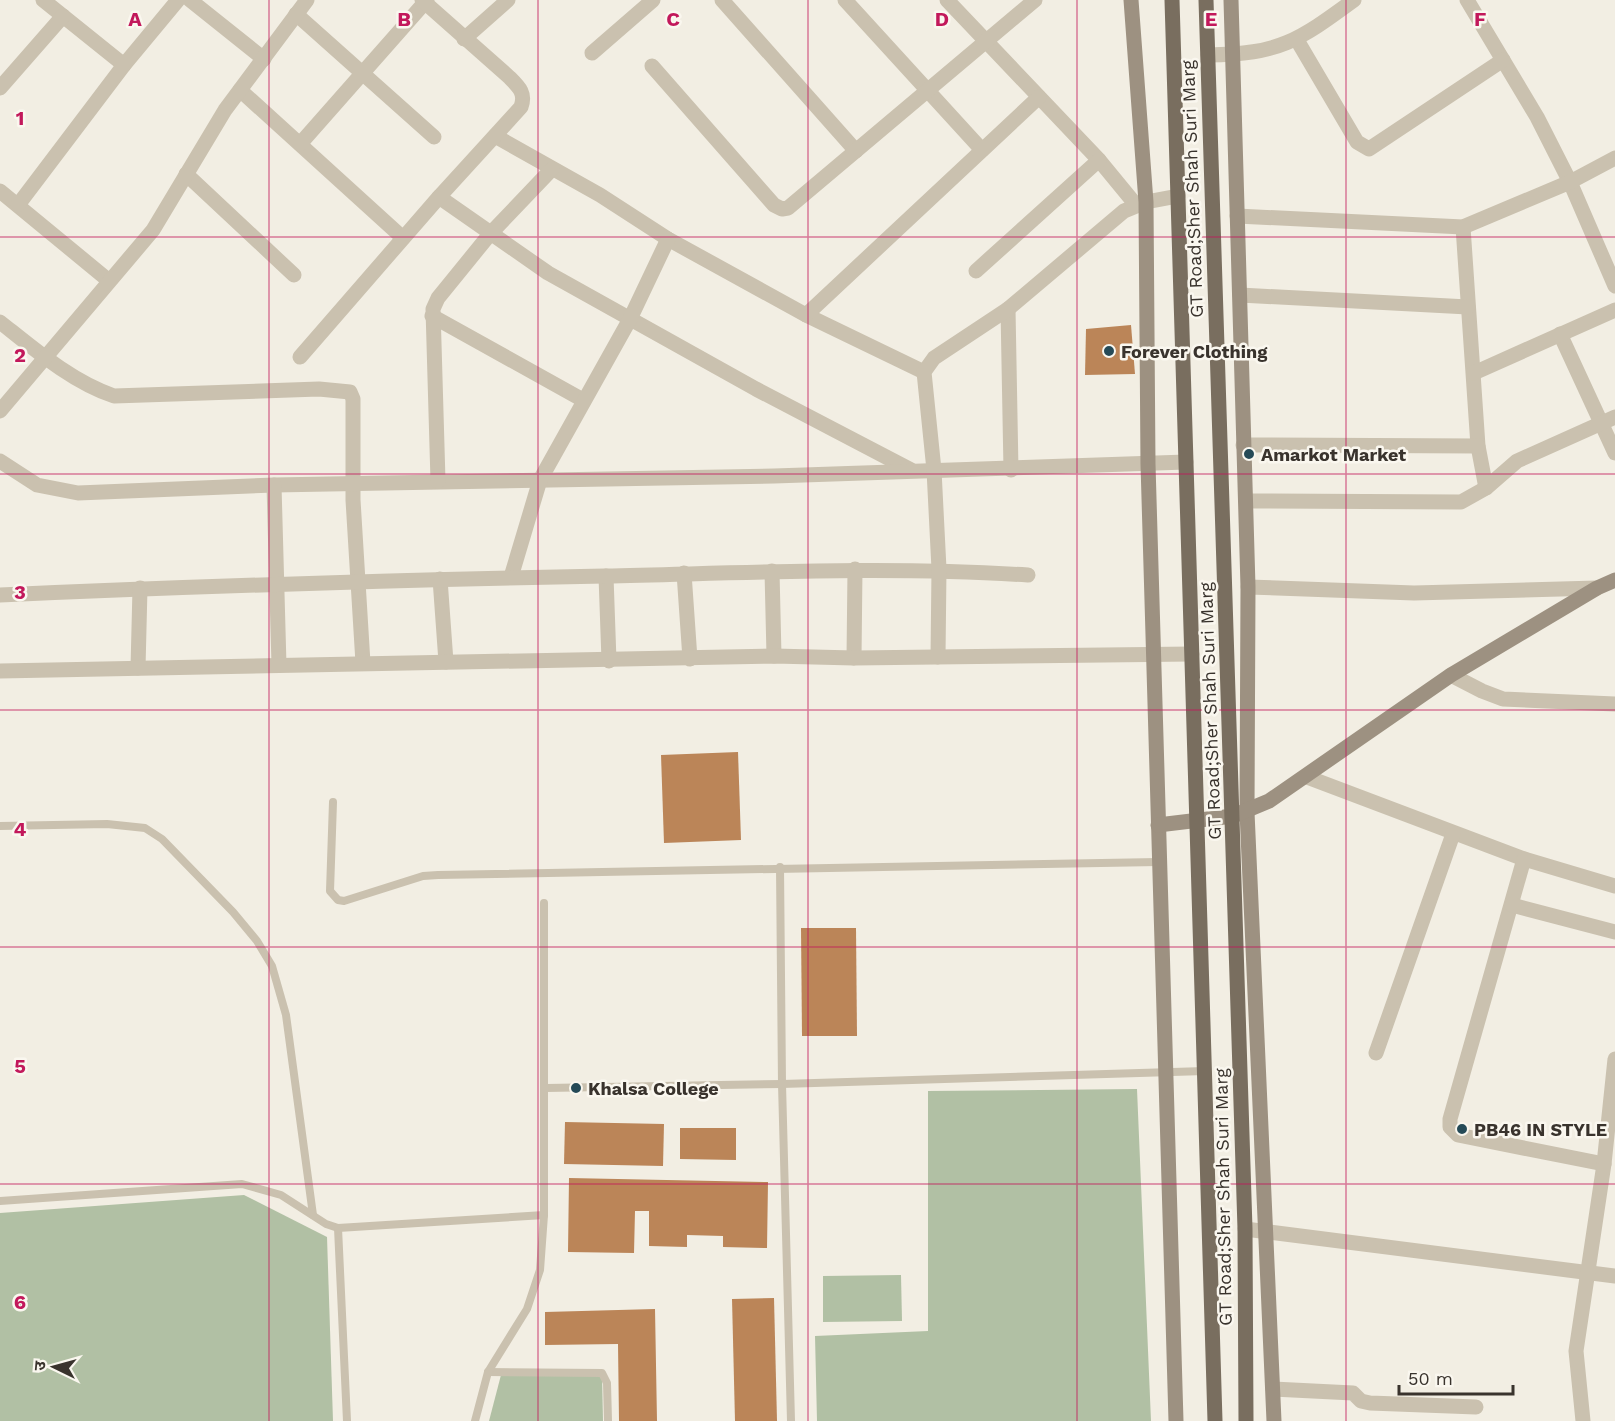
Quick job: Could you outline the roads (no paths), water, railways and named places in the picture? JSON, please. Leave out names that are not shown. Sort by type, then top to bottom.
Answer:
[{"type":"main road","points":[[1131,0],[1141,203],[1158,862],[1176,1421]]},
{"type":"main road","name":"GT Road;Sher Shah Suri Marg","points":[[1172,0],[1199,821],[1215,1421]]},
{"type":"main road","name":"GT Road;Sher Shah Suri Marg","points":[[1206,0],[1240,814],[1246,1421]]},
{"type":"main road","points":[[1231,0],[1248,586],[1240,814],[1267,1232],[1274,1421]]},
{"type":"main road","points":[[1158,825],[1240,814],[1307,777],[1451,675],[1597,588],[1615,580]]},
{"type":"street","points":[[43,0],[124,65]]},
{"type":"street","points":[[18,205],[124,65],[178,0]]},
{"type":"street","points":[[190,0],[264,59]]},
{"type":"street","points":[[0,411],[43,356],[153,230],[240,90],[307,0]]},
{"type":"street","points":[[464,39],[508,0]]},
{"type":"street","points":[[592,53],[652,0]]},
{"type":"street","points":[[722,0],[856,151]]},
{"type":"street","points":[[845,0],[982,150]]},
{"type":"street","points":[[947,0],[1141,203]]},
{"type":"street","points":[[1208,55],[1233,55],[1279,47],[1297,40],[1354,0]]},
{"type":"street","points":[[1467,0],[1537,117],[1570,182],[1615,286]]},
{"type":"street","points":[[300,144],[424,1],[509,77],[523,94],[521,107],[439,197],[300,357]]},
{"type":"street","points":[[652,66],[777,208],[788,208],[986,41],[1028,2]]},
{"type":"street","points":[[297,14],[434,137]]},
{"type":"street","points":[[0,88],[63,16]]},
{"type":"street","points":[[1297,40],[1357,142],[1370,149],[1503,60]]},
{"type":"street","points":[[240,90],[403,238]]},
{"type":"street","points":[[806,315],[1039,97]]},
{"type":"street","points":[[495,136],[600,195],[668,239],[806,315],[924,372]]},
{"type":"street","points":[[1237,216],[1463,227],[1570,182],[1615,158]]},
{"type":"street","points":[[976,271],[1099,160]]},
{"type":"street","points":[[438,481],[432,316],[438,298],[490,234],[552,169]]},
{"type":"street","points":[[186,174],[294,275]]},
{"type":"street","points":[[0,191],[108,280]]},
{"type":"street","points":[[938,657],[939,569],[934,470],[924,372],[934,358],[1008,309],[1118,216],[1141,203],[1178,196]]},
{"type":"street","points":[[439,197],[548,273],[756,389],[911,470]]},
{"type":"street","points":[[1463,227],[1478,446],[1486,488]]},
{"type":"street","points":[[511,577],[540,480],[630,319],[668,239]]},
{"type":"street","points":[[1240,295],[1468,307]]},
{"type":"street","points":[[1008,309],[1011,470]]},
{"type":"street","points":[[1474,373],[1615,310]]},
{"type":"street","points":[[432,316],[583,400]]},
{"type":"street","points":[[0,322],[43,356],[95,388],[114,396],[347,390],[353,399],[353,483],[363,663]]},
{"type":"street","points":[[1560,334],[1609,420],[1615,453]]},
{"type":"street","points":[[1246,501],[1450,503],[1469,500],[1517,461],[1609,420]]},
{"type":"street","points":[[1243,445],[1478,446]]},
{"type":"street","points":[[0,461],[37,485],[65,492],[274,484],[540,480],[911,470],[1011,470],[1186,462]]},
{"type":"street","points":[[274,484],[279,665]]},
{"type":"street","points":[[854,658],[855,569]]},
{"type":"street","points":[[0,595],[140,588],[855,569],[939,569],[1029,575]]},
{"type":"street","points":[[772,571],[774,656]]},
{"type":"street","points":[[684,573],[690,659]]},
{"type":"street","points":[[606,576],[609,661]]},
{"type":"street","points":[[440,579],[446,662]]},
{"type":"street","points":[[1248,586],[1414,593],[1597,588]]},
{"type":"street","points":[[138,668],[140,588]]},
{"type":"street","points":[[0,670],[609,661],[774,656],[854,658],[1192,654]]},
{"type":"street","points":[[1451,675],[1503,699],[1615,704]]},
{"type":"street","points":[[1307,777],[1453,834],[1524,859],[1615,886]]},
{"type":"street","points":[[1376,1053],[1453,834]]},
{"type":"street","points":[[1524,859],[1450,1119],[1450,1127],[1458,1135],[1604,1164]]},
{"type":"street","points":[[1512,905],[1615,932]]},
{"type":"street","points":[[1583,1421],[1576,1351],[1611,1129],[1615,1059]]},
{"type":"street","points":[[1245,1229],[1439,1256],[1615,1276]]},
{"type":"street","points":[[1273,1389],[1353,1393],[1361,1401],[1370,1403],[1476,1407]]},
{"type":"lane","points":[[333,802],[330,891],[338,900],[344,901],[423,876],[780,867],[1158,862]]},
{"type":"lane","points":[[0,826],[107,824],[146,828],[162,840],[257,941],[272,966],[286,1015],[313,1215]]},
{"type":"lane","points":[[780,867],[782,1084],[791,1421]]},
{"type":"lane","points":[[475,1421],[488,1372],[527,1309],[540,1270],[544,1215],[546,1088],[544,903]]},
{"type":"lane","points":[[546,1088],[782,1084],[1205,1071]]},
{"type":"lane","points":[[0,1201],[242,1184],[281,1195],[338,1228],[544,1215]]},
{"type":"lane","points":[[338,1228],[347,1421]]},
{"type":"lane","points":[[488,1372],[602,1373],[607,1383],[608,1421]]},
{"type":"place","name":"Forever Clothing","points":[[1109,351]]},
{"type":"place","name":"Amarkot Market","points":[[1249,454]]},
{"type":"place","name":"Khalsa College","points":[[576,1088]]},
{"type":"place","name":"PB46 IN STYLE","points":[[1462,1129]]}]
